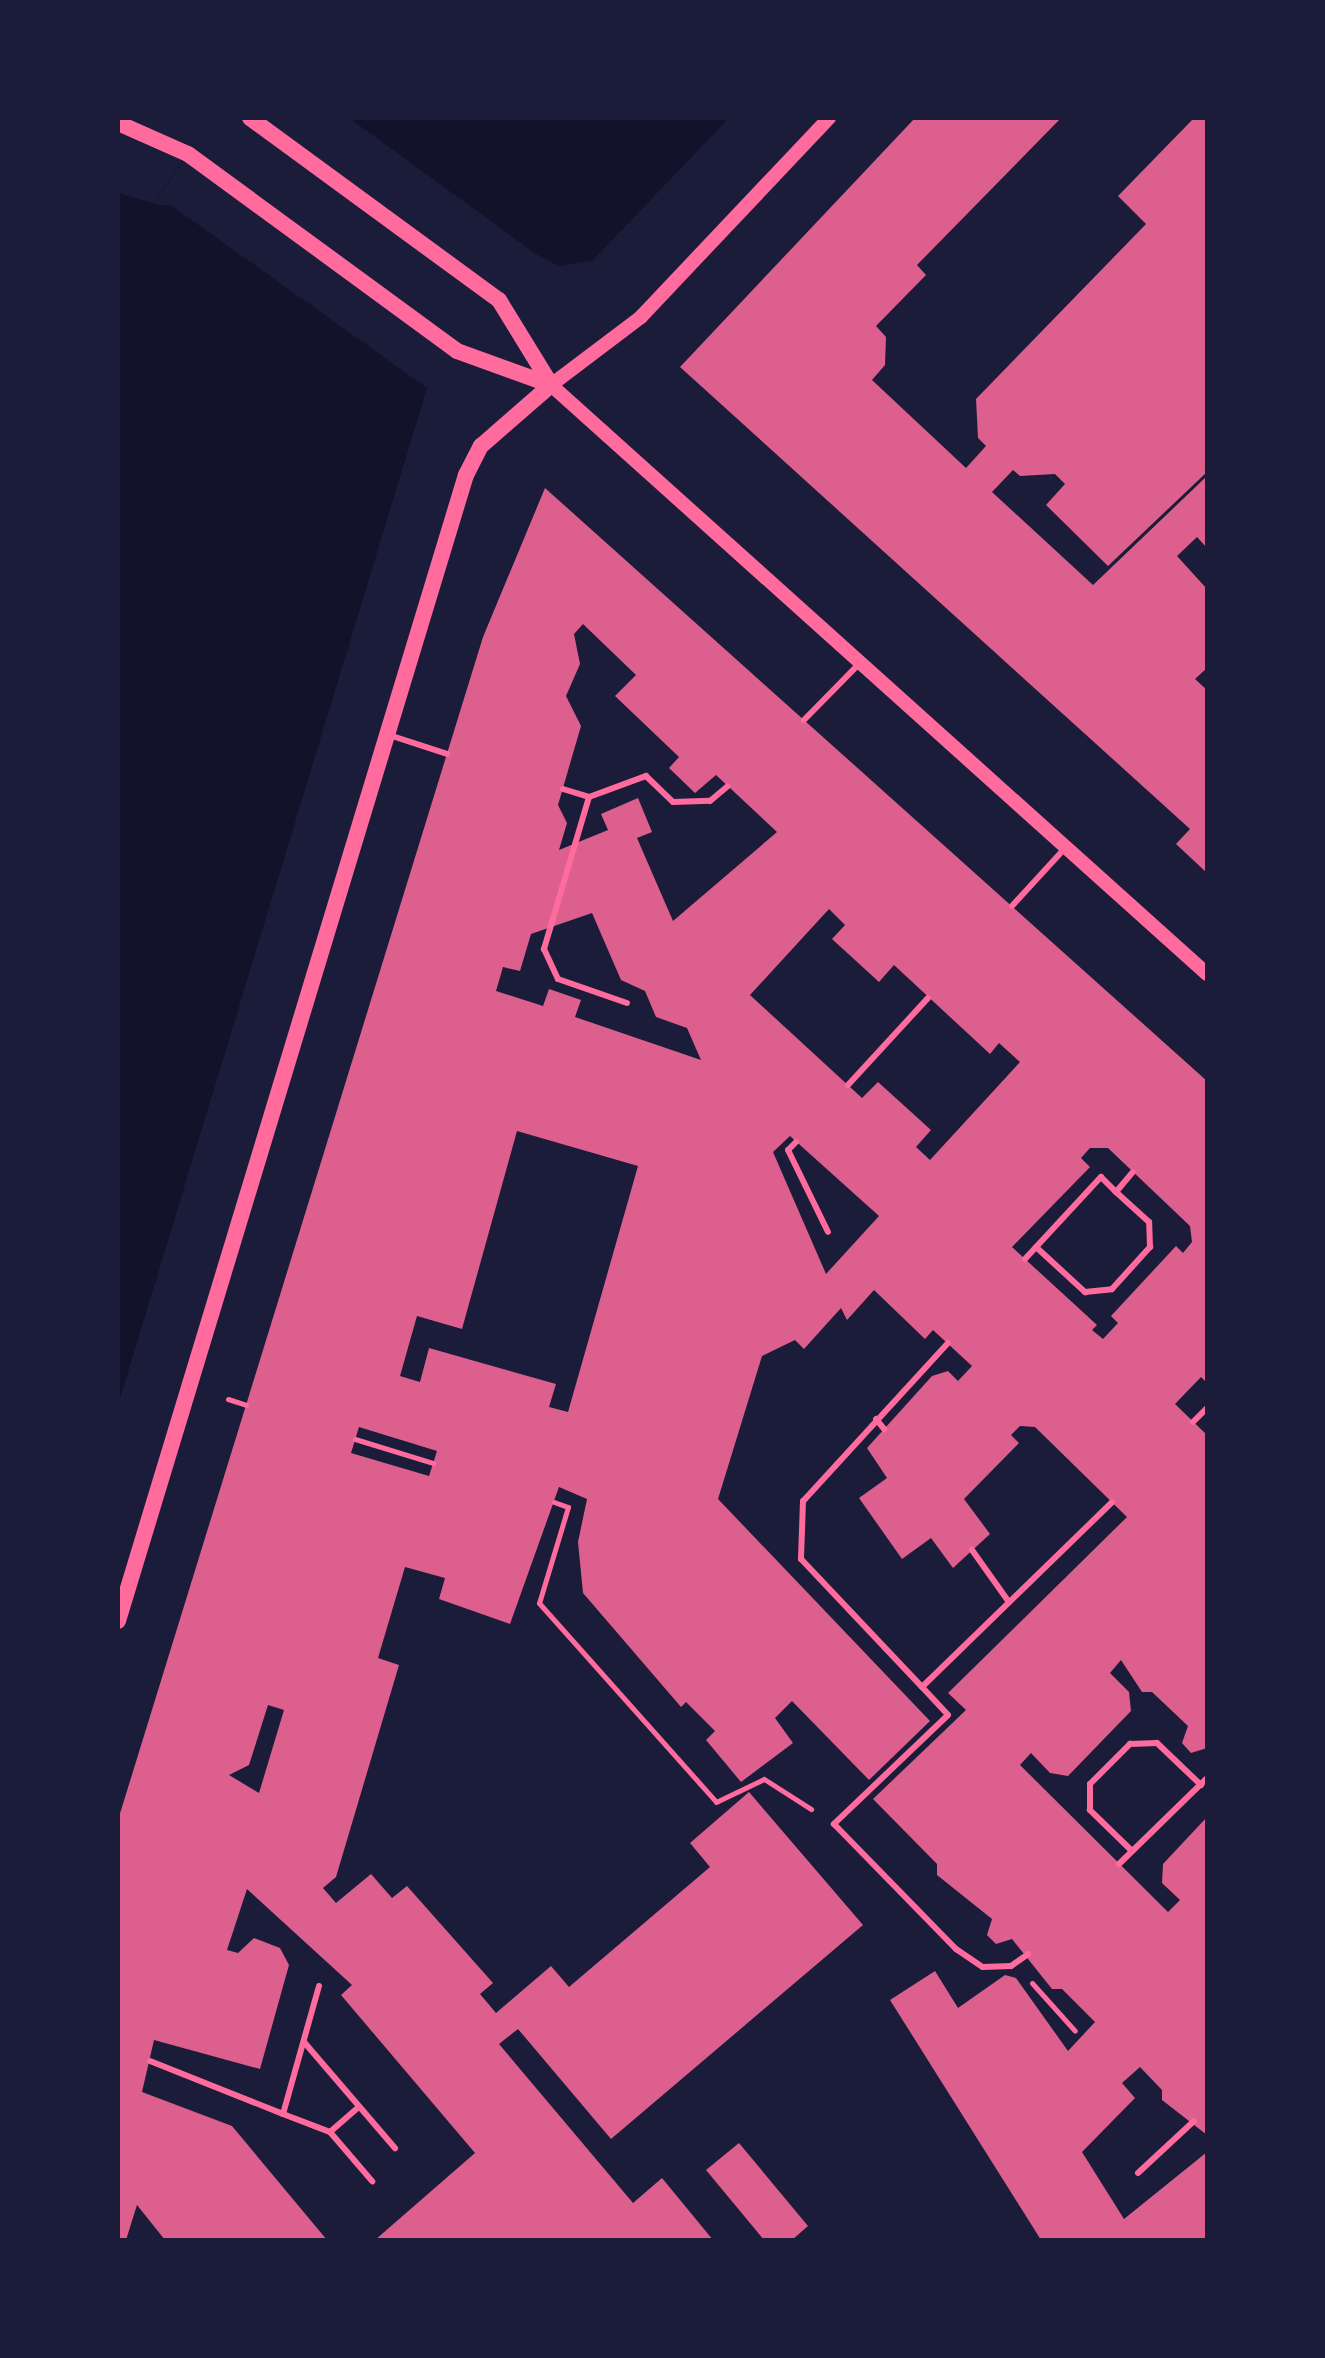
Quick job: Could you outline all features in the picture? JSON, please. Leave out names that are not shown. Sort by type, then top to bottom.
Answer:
[{"type":"main road","points":[[250,118],[499,300],[551,385]]},
{"type":"main road","points":[[118,123],[188,154],[457,351],[551,385]]},
{"type":"main road","points":[[118,1621],[466,475],[481,446],[551,385]]},
{"type":"street","points":[[829,118],[641,317],[551,385],[1207,974]]},
{"type":"lane","points":[[804,720],[860,663]]},
{"type":"lane","points":[[386,734],[447,754]]},
{"type":"lane","points":[[563,789],[589,797],[646,776],[673,802],[710,801],[728,786]]},
{"type":"lane","points":[[589,797],[544,949],[558,979],[627,1003]]},
{"type":"lane","points":[[1012,906],[1066,847]]},
{"type":"lane","points":[[848,1085],[928,998]]},
{"type":"lane","points":[[796,1142],[788,1150],[828,1232]]},
{"type":"lane","points":[[1116,1192],[1133,1172]]},
{"type":"lane","points":[[1025,1259],[1036,1247],[1101,1177],[1149,1222],[1150,1247],[1112,1289],[1085,1292],[1036,1247]]},
{"type":"lane","points":[[948,1343],[803,1501],[801,1559],[948,1715],[834,1824],[956,1949],[983,1967],[1011,1966],[1028,1954]]},
{"type":"lane","points":[[1193,1422],[1207,1408]]},
{"type":"lane","points":[[876,1419],[884,1429]]},
{"type":"lane","points":[[922,1687],[1112,1502]]},
{"type":"lane","points":[[972,1550],[1009,1602]]},
{"type":"lane","points":[[1132,1851],[1090,1810],[1090,1784],[1130,1744],[1157,1743],[1201,1785]]},
{"type":"lane","points":[[1119,1864],[1207,1778]]},
{"type":"lane","points":[[283,2114],[319,1986]]},
{"type":"lane","points":[[304,2042],[395,2148]]},
{"type":"lane","points":[[150,2061],[330,2132],[372,2181]]},
{"type":"lane","points":[[330,2132],[359,2107]]},
{"type":"lane","points":[[1138,2173],[1194,2121]]},
{"type":"path","points":[[228,1399],[246,1405]]},
{"type":"path","points":[[355,1439],[433,1463]]},
{"type":"path","points":[[554,1502],[568,1507],[539,1603],[716,1802],[764,1779],[834,1824]]},
{"type":"path","points":[[1011,1966],[1024,1970],[1049,2009],[1075,2031]]},
{"type":"shaded area","points":[[212,118],[729,118],[593,260],[559,266],[536,254],[427,388],[118,1405],[118,193],[154,203]]},
{"type":"pier","points":[[212,118],[349,118],[536,254],[427,388],[172,206],[154,204]]},
{"type":"building","points":[[915,118],[1061,118],[917,265],[926,275],[876,326],[886,337],[885,365],[872,380],[966,468],[986,446],[978,438],[976,399],[1146,224],[1118,196],[1194,118],[1207,118],[1207,472],[1108,566],[1046,505],[1065,484],[1055,474],[1020,476],[1013,470],[992,492],[1093,585],[1207,476],[1207,548],[1197,537],[1177,556],[1207,589],[1207,668],[1195,679],[1207,690],[1207,873],[1176,844],[1190,829],[680,367]]},
{"type":"building","points":[[545,488],[1207,1081],[1207,1383],[1201,1377],[1175,1404],[1207,1435],[1207,1748],[1191,1753],[1182,1743],[1188,1726],[1152,1692],[1142,1692],[1121,1660],[1110,1673],[1129,1692],[1131,1711],[1068,1776],[1050,1773],[1031,1753],[1020,1765],[1168,1912],[1180,1900],[1162,1883],[1163,1864],[1207,1817],[1207,2135],[1162,2100],[1162,2090],[1140,2067],[1122,2083],[1135,2098],[1082,2152],[1124,2219],[1207,2152],[1207,2240],[1041,2240],[890,2000],[935,1971],[958,2008],[1005,1975],[1016,1978],[1068,2051],[1095,2022],[1062,1989],[1052,1989],[1012,1939],[996,1944],[987,1935],[992,1919],[937,1875],[937,1864],[873,1799],[966,1710],[948,1693],[1127,1517],[1035,1427],[1020,1426],[1011,1435],[1019,1443],[964,1499],[990,1534],[953,1568],[931,1538],[902,1559],[859,1498],[887,1478],[867,1448],[932,1376],[948,1371],[958,1381],[972,1366],[933,1330],[925,1339],[874,1290],[847,1320],[841,1308],[804,1349],[795,1340],[762,1356],[718,1499],[930,1721],[869,1780],[792,1701],[775,1718],[793,1743],[741,1782],[706,1740],[715,1731],[686,1702],[681,1707],[583,1593],[578,1542],[587,1499],[559,1487],[510,1624],[439,1599],[445,1578],[405,1567],[378,1658],[399,1665],[336,1877],[323,1888],[336,1903],[371,1874],[392,1898],[407,1886],[493,1983],[480,1994],[496,2013],[551,1966],[569,1987],[710,1867],[690,1843],[749,1792],[863,1925],[611,2139],[518,2029],[499,2044],[633,2203],[662,2178],[713,2240],[375,2240],[475,2153],[341,1995],[352,1985],[247,1889],[227,1950],[238,1953],[254,1938],[280,1948],[289,1965],[260,2069],[154,2040],[142,2092],[232,2126],[327,2240],[165,2240],[137,2205],[126,2240],[118,2240],[118,1820],[483,637]],"holes":[[[583,624],[636,675],[615,696],[679,757],[669,768],[695,793],[716,775],[777,832],[673,921],[637,838],[652,832],[638,798],[601,814],[608,830],[559,850],[567,823],[558,805],[581,726],[566,696],[580,664],[574,634]],[[829,909],[845,925],[832,939],[879,982],[894,965],[990,1054],[999,1043],[1020,1062],[930,1160],[916,1147],[931,1130],[878,1082],[862,1098],[750,995]],[[592,913],[621,980],[645,991],[656,1017],[687,1028],[701,1060],[575,1017],[581,1000],[549,989],[543,1006],[496,991],[503,967],[520,971],[531,934]],[[517,1131],[638,1166],[568,1412],[549,1407],[556,1384],[429,1348],[420,1382],[400,1376],[417,1316],[462,1329]],[[790,1136],[879,1216],[826,1274],[773,1152]],[[1090,1148],[1108,1148],[1190,1226],[1192,1242],[1183,1253],[1176,1246],[1111,1316],[1118,1323],[1103,1339],[1092,1330],[1097,1325],[1012,1247],[1090,1167],[1081,1158]],[[359,1427],[437,1451],[429,1476],[351,1453]],[[268,1705],[284,1710],[259,1793],[229,1775],[249,1765]]]},
{"type":"building","points":[[739,2143],[808,2226],[792,2240],[764,2240],[706,2170]]}]
